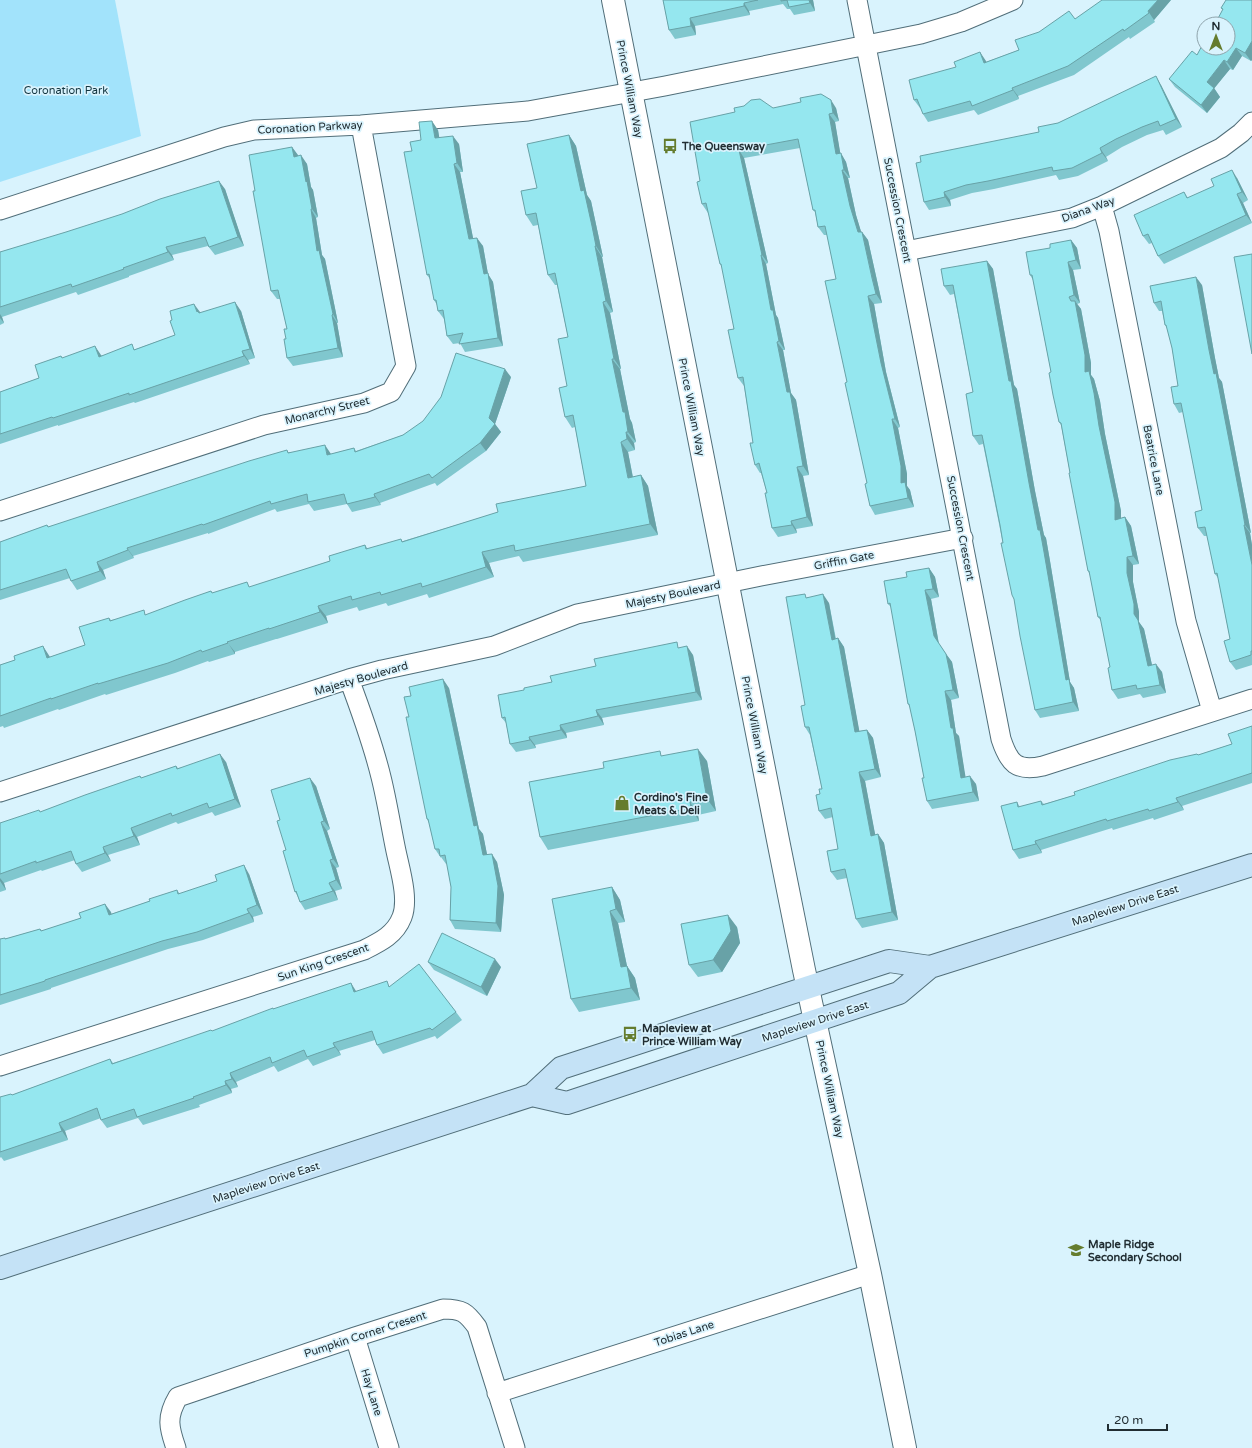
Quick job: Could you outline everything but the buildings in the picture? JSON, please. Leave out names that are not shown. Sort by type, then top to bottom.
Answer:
[{"type":"main road","name":"Mapleview Drive East","points":[[532,1095],[567,1103],[899,993],[930,966],[1252,865]]},
{"type":"main road","name":"Mapleview Drive East","points":[[0,1268],[532,1095],[561,1068],[889,961],[930,966]]},
{"type":"street","name":"Prince William Way","points":[[613,0],[726,583],[808,988],[870,1274],[905,1448]]},
{"type":"street","name":"Succession Crescent","points":[[857,0],[1002,739],[1007,754],[1013,762],[1021,767],[1032,769],[1252,699]]},
{"type":"street","points":[[631,93],[921,34],[948,27],[981,15],[1013,0]]},
{"type":"street","name":"Coronation Parkway","points":[[0,210],[224,137],[254,130],[361,125],[528,111],[631,93]]},
{"type":"street","name":"Monarchy Street","points":[[0,511],[264,425],[364,403],[391,392],[406,366],[361,125]]},
{"type":"street","name":"Diana Way","points":[[906,251],[1072,218],[1102,206],[1248,134]]},
{"type":"street","name":"Beatrice Lane","points":[[1102,206],[1109,231],[1186,621],[1212,712]]},
{"type":"street","name":"Griffin Gate","points":[[726,583],[963,538]]},
{"type":"street","name":"Majesty Boulevard","points":[[0,792],[349,679],[382,670],[494,646],[577,614],[726,583]]},
{"type":"street","name":"Sun King Crescent","points":[[0,1066],[364,950],[383,940],[396,928],[402,916],[404,897],[400,873],[382,778],[370,737],[349,679]]},
{"type":"street","name":"Tobias Lane","points":[[497,1393],[870,1274]]},
{"type":"street","name":"Pumpkin Corner Cresent","points":[[176,1448],[169,1423],[171,1412],[178,1397],[443,1308],[456,1308],[469,1315],[477,1327],[515,1448]]},
{"type":"street","name":"Hay Lane","points":[[354,1337],[389,1448]]},
{"type":"green space","name":"Coronation Park","points":[[0,0],[115,0],[141,136],[0,182]]},
{"type":"place","name":"The Queensway","points":[[670,146]]},
{"type":"place","name":"Cordino's Fine Meats & Deli","points":[[622,803]]},
{"type":"place","name":"Mapleview at Prince William Way","points":[[630,1034]]},
{"type":"place","name":"Maple Ridge Secondary School","points":[[1076,1250]]}]
